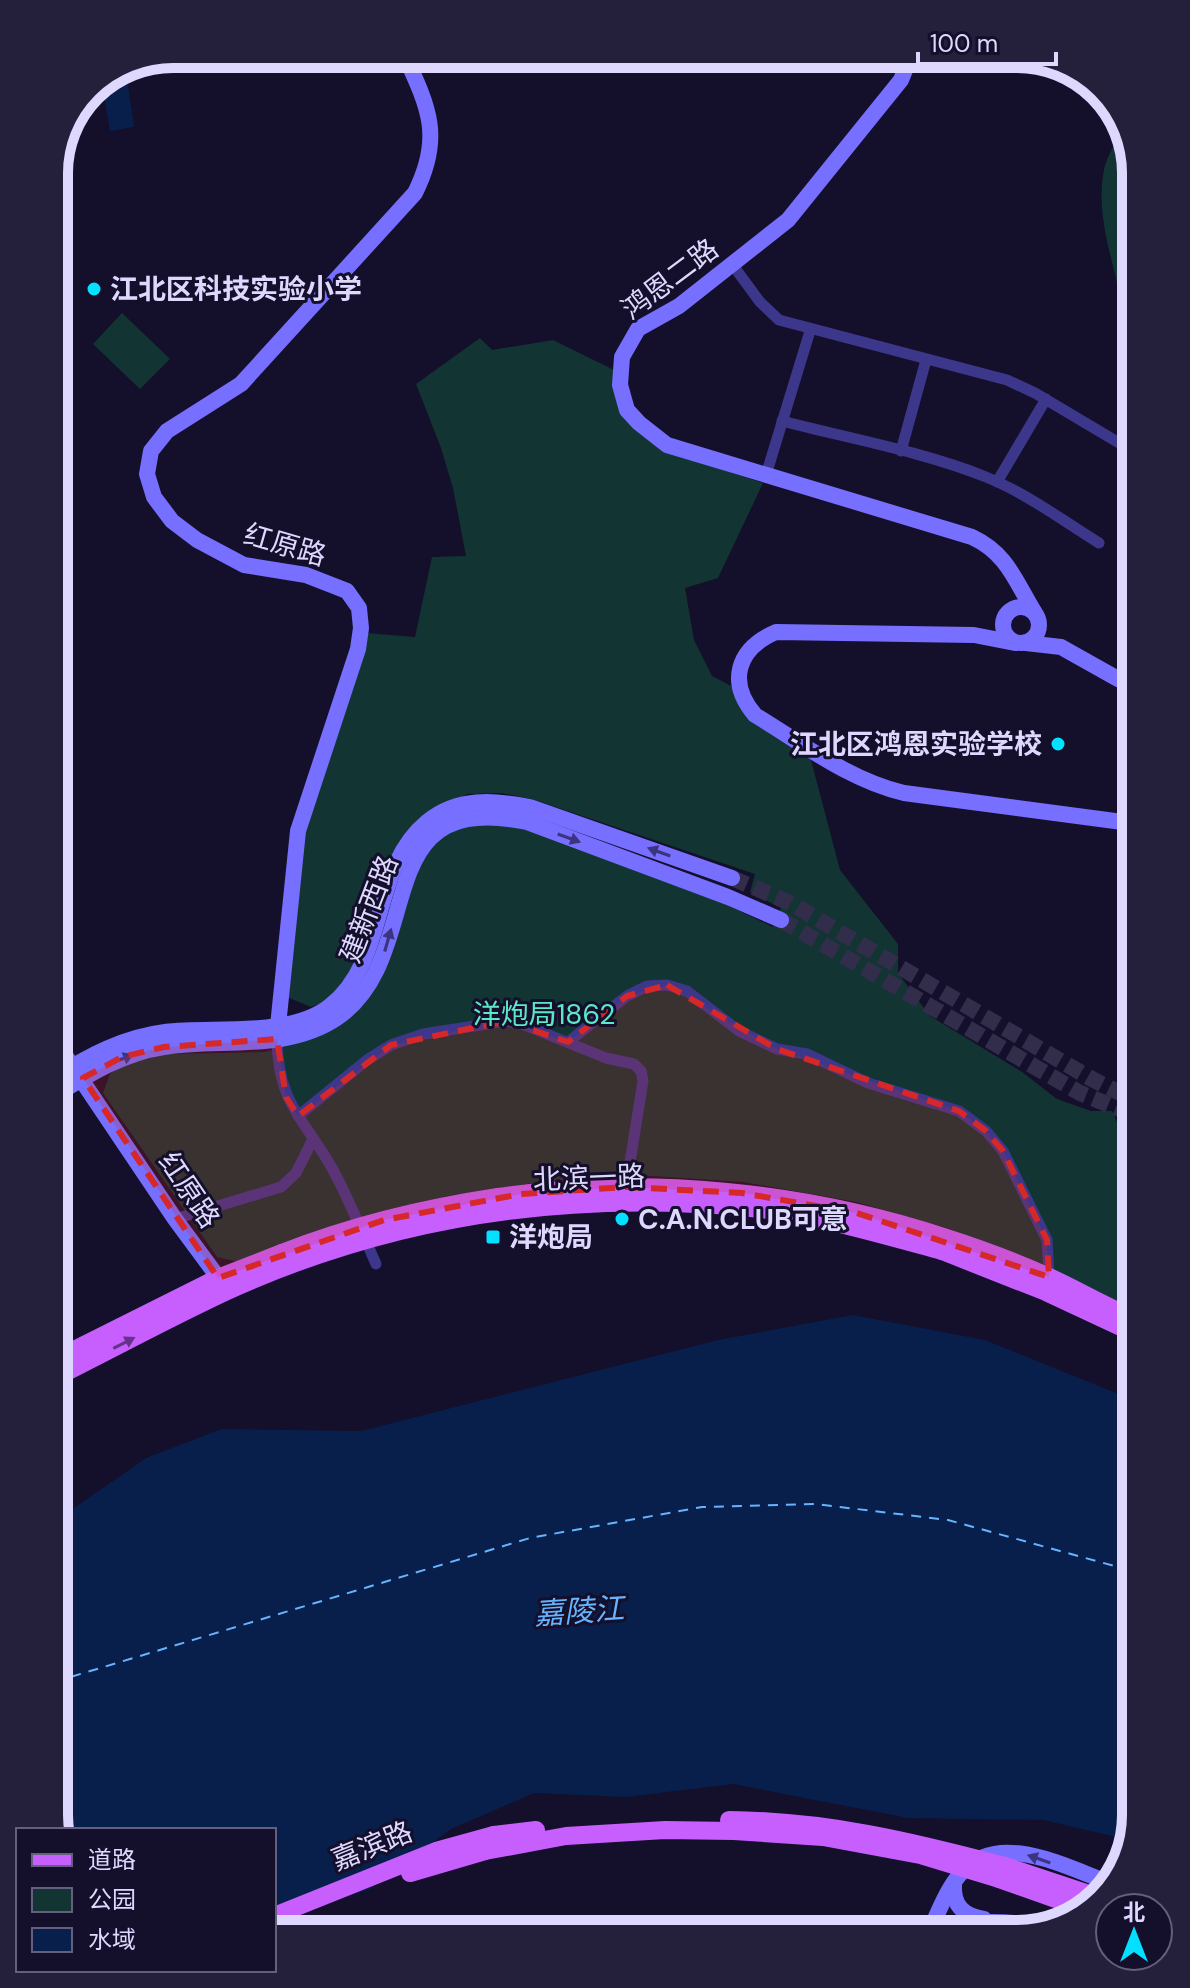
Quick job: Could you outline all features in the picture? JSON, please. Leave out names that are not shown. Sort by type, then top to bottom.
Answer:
[{"type":"main road","name":"北滨一路","points":[[68,1353],[218,1277],[306,1244],[450,1204],[545,1190],[626,1187],[742,1193],[857,1213],[947,1238],[1049,1277],[1122,1312]]},
{"type":"main road","name":"北滨一路","points":[[68,1369],[218,1277],[310,1259],[388,1233],[452,1219],[550,1205],[626,1202],[743,1207],[853,1226],[942,1251],[1046,1292],[1122,1327]]},
{"type":"main road","points":[[490,1843],[665,1830],[823,1837],[920,1855],[1086,1894]]},
{"type":"main road","name":"嘉滨路","points":[[276,1915],[436,1851],[490,1843]]},
{"type":"main road","name":"嘉滨路","points":[[294,1920],[490,1843]]},
{"type":"main road","points":[[1002,1873],[1072,1904]]},
{"type":"street","name":"红原路","points":[[278,1033],[298,831],[358,649],[361,628],[359,608],[347,591],[306,575],[244,565],[197,540],[172,521],[154,497],[147,474],[151,451],[167,431],[241,384],[415,193],[431,148],[430,122],[423,93],[411,68]]},
{"type":"street","name":"鸿恩二路","points":[[906,68],[901,80],[788,220],[679,306],[638,329],[622,357],[620,385],[627,410],[667,445],[972,537],[992,546],[1061,647]]},
{"type":"street","points":[[732,264],[760,302],[779,320],[810,331],[1007,380],[1046,399],[1122,445]]},
{"type":"street","points":[[766,475],[810,331]]},
{"type":"street","points":[[901,451],[926,360]]},
{"type":"street","points":[[997,482],[1046,399]]},
{"type":"street","points":[[782,421],[901,451],[997,482],[1099,543]]},
{"type":"street","points":[[974,635],[1007,613],[1018,607],[1026,607],[1037,616],[1039,631],[1032,641],[1020,643],[1003,630],[1007,613],[1014,580]]},
{"type":"street","points":[[1122,681],[1061,647],[974,635],[776,632],[759,640],[740,664],[744,702],[755,715],[879,787],[1122,822]]},
{"type":"street","name":"建新西路","points":[[278,1033],[328,1008],[350,988],[367,957],[398,855],[417,830],[440,811],[471,802],[500,801],[530,807],[732,878]]},
{"type":"street","name":"建新西路","points":[[68,1082],[114,1044],[163,1032],[309,1032],[336,1019],[360,997],[382,961],[412,861],[430,837],[452,823],[476,817],[502,817],[527,822],[781,920]]},
{"type":"street","points":[[568,1042],[627,996],[647,986],[667,985],[687,991],[739,1031],[777,1049],[807,1054],[868,1083],[959,1111],[986,1131],[1003,1151],[1047,1240],[1049,1277]]},
{"type":"street","points":[[298,1116],[367,1060],[391,1045],[423,1034],[506,1021],[522,1024],[606,1058],[634,1064],[641,1071],[643,1081],[626,1187]]},
{"type":"street","points":[[278,1033],[278,1062],[286,1097],[348,1199],[376,1264]]},
{"type":"street","name":"红原路","points":[[68,1058],[175,1219],[218,1277]]},
{"type":"street","name":"建新西路","points":[[68,1074],[78,1072]]},
{"type":"street","points":[[175,1219],[281,1187],[296,1173],[313,1139]]},
{"type":"street","points":[[935,1920],[954,1883],[974,1861],[991,1853],[1022,1853],[1100,1879]]},
{"type":"street","points":[[954,1883],[954,1898],[961,1910],[978,1918],[995,1920]]},
{"type":"highlighted area","points":[[667,985],[777,1049],[959,1111],[986,1131],[1003,1151],[1047,1240],[1049,1277],[857,1213],[742,1193],[626,1187],[521,1194],[384,1220],[218,1278],[83,1078],[122,1057],[164,1047],[277,1039],[286,1097],[298,1116],[391,1045],[506,1021],[568,1042],[627,996]]},
{"type":"green space","points":[[1116,141],[1122,173],[1122,309],[1102,211],[1104,170]]},
{"type":"green space","points":[[122,313],[170,359],[140,389],[93,344]]},
{"type":"green space","name":"洋炮局1862","points":[[480,338],[492,350],[553,340],[614,370],[614,384],[659,449],[763,483],[718,578],[685,588],[694,640],[712,676],[733,687],[738,700],[754,721],[811,760],[840,870],[898,944],[898,973],[930,1016],[1022,1072],[1057,1099],[1091,1111],[1112,1111],[1122,1134],[1122,1303],[950,1229],[856,1202],[743,1182],[636,1175],[545,1181],[447,1196],[382,1211],[239,1262],[217,1257],[103,1093],[110,1074],[123,1065],[165,1054],[265,1052],[313,1038],[365,1001],[415,862],[454,826],[503,821],[723,903],[773,927],[781,908],[750,892],[755,874],[532,799],[501,793],[468,794],[435,807],[412,827],[393,852],[361,957],[329,1000],[311,1007],[287,997],[305,832],[366,633],[415,637],[432,557],[466,556],[453,488],[416,384]]},
{"type":"water","points":[[127,79],[134,127],[110,131],[104,94]]},
{"type":"water","name":"嘉陵江","points":[[853,1315],[985,1340],[1122,1395],[1122,1815],[1119,1838],[1043,1820],[908,1818],[733,1784],[626,1797],[534,1793],[451,1829],[370,1889],[276,1920],[276,1828],[69,1828],[68,1512],[146,1458],[221,1429],[361,1431],[718,1340]]},
{"type":"ferry route","points":[[68,1678],[530,1538],[702,1507],[815,1504],[948,1520],[1122,1568]]},
{"type":"tunnel","points":[[732,878],[790,903],[1122,1094]]},
{"type":"tunnel","points":[[781,920],[1080,1093],[1122,1110]]},
{"type":"place","name":"江北区科技实验小学","points":[[94,289]]},
{"type":"place","name":"江北区鸿恩实验学校","points":[[1058,744]]},
{"type":"place","name":"C.A.N.CLUB可意","points":[[622,1219]]},
{"type":"place","name":"洋炮局","points":[[493,1237]]}]
